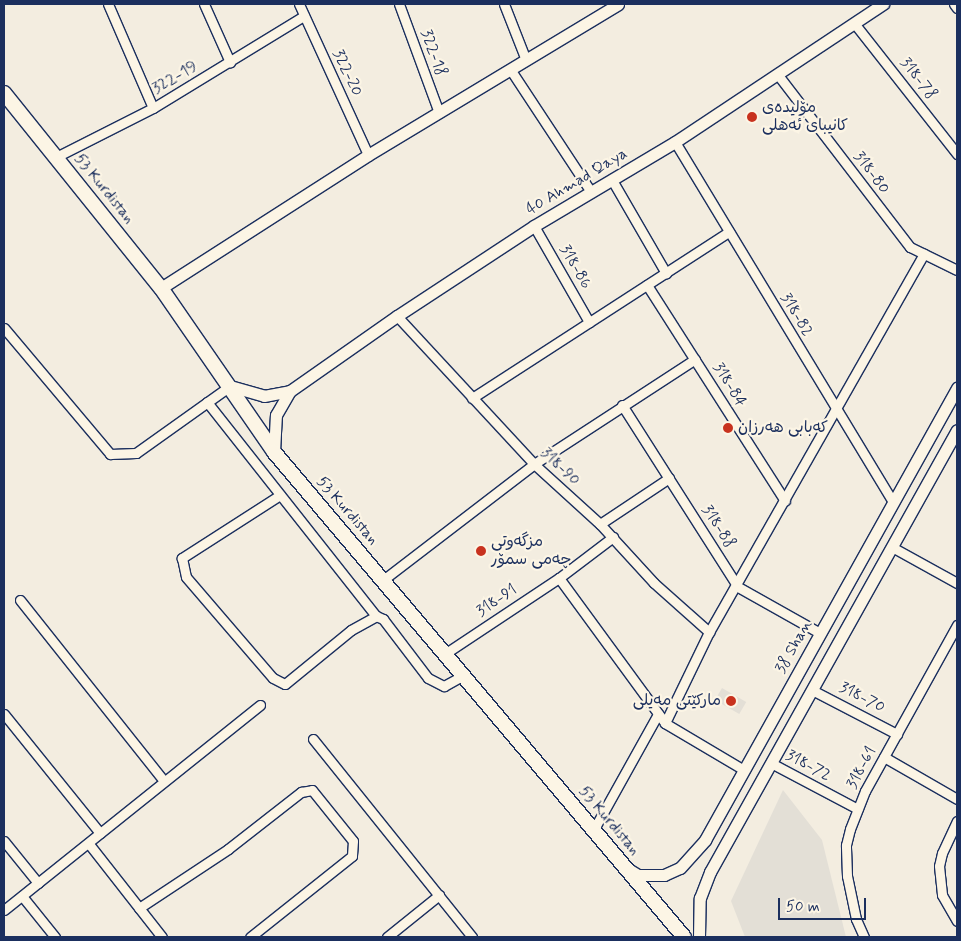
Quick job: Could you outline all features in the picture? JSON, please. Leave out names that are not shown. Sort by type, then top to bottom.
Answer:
[{"type":"main road","name":"53 Kurdistan","points":[[4,93],[161,288],[274,452],[446,653],[684,937]]},
{"type":"street","points":[[108,4],[153,108]]},
{"type":"street","points":[[204,4],[230,62]]},
{"type":"street","name":"322-20","points":[[299,4],[368,155]]},
{"type":"street","name":"322-18","points":[[399,4],[439,113]]},
{"type":"street","points":[[504,4],[526,60]]},
{"type":"street","name":"40 Ahmad Qaya","points":[[274,452],[276,415],[290,391],[397,316],[534,226],[675,142],[883,4]]},
{"type":"street","points":[[954,4],[957,8]]},
{"type":"street","points":[[161,288],[368,155],[526,60],[611,5]]},
{"type":"street","name":"322-19","points":[[56,157],[153,108],[304,16]]},
{"type":"street","name":"318-78","points":[[854,23],[957,154]]},
{"type":"street","points":[[510,69],[591,192]]},
{"type":"street","name":"318-80","points":[[778,75],[898,234],[910,247],[957,270]]},
{"type":"street","name":"318-82","points":[[675,142],[893,502]]},
{"type":"street","points":[[612,180],[666,273]]},
{"type":"street","name":"318-86","points":[[534,226],[589,322]]},
{"type":"street","points":[[472,398],[728,232]]},
{"type":"street","points":[[665,723],[709,632],[738,586],[836,408],[924,254]]},
{"type":"street","name":"318-84","points":[[647,284],[785,501]]},
{"type":"street","name":"318-90","points":[[397,316],[534,464],[600,524],[654,583],[709,632]]},
{"type":"street","points":[[4,328],[110,454],[136,453],[230,386]]},
{"type":"street","points":[[383,580],[534,464],[622,404],[695,359]]},
{"type":"street","name":"40 Ahmad Qaya","points":[[230,386],[255,395],[290,391]]},
{"type":"street","name":"38 Shan","points":[[626,868],[638,874],[656,876],[680,868],[705,840],[957,388]]},
{"type":"street","points":[[207,402],[376,616],[383,619],[428,678],[444,686],[464,675]]},
{"type":"street","name":"318-88","points":[[622,404],[738,586],[820,633]]},
{"type":"street","points":[[699,937],[700,898],[710,872],[957,430]]},
{"type":"street","points":[[600,524],[669,478]]},
{"type":"street","points":[[280,495],[182,558],[186,577],[273,678],[285,684],[351,630],[376,616]]},
{"type":"street","name":"318-91","points":[[446,653],[559,578],[613,537]]},
{"type":"street","points":[[892,547],[957,583]]},
{"type":"street","points":[[559,578],[665,723],[744,770]]},
{"type":"street","points":[[20,600],[163,780]]},
{"type":"street","name":"318-61","points":[[864,937],[849,893],[845,860],[846,845],[858,809],[884,757],[957,625]]},
{"type":"street","name":"318-70","points":[[812,690],[897,734]]},
{"type":"street","points":[[4,910],[89,844],[163,780],[260,705]]},
{"type":"street","points":[[4,714],[100,833]]},
{"type":"street","points":[[594,829],[658,714]]},
{"type":"street","points":[[313,739],[472,937]]},
{"type":"street","points":[[884,757],[957,799]]},
{"type":"street","name":"318-72","points":[[771,763],[858,809]]},
{"type":"street","points":[[138,908],[228,848],[301,792],[312,790],[353,841],[352,856],[250,937]]},
{"type":"street","points":[[957,821],[942,853],[939,866],[942,895],[957,921]]},
{"type":"street","points":[[4,841],[38,883]]},
{"type":"street","points":[[89,844],[162,937]]},
{"type":"street","points":[[387,937],[440,895]]},
{"type":"street","points":[[22,896],[55,937]]},
{"type":"shaded area","name":"مارکێتی مەیلی","points":[[722,688],[746,702],[739,714],[715,700]]},
{"type":"shaded area","points":[[783,790],[822,840],[846,937],[745,937],[731,901]]},
{"type":"place","name":"مۆلیدەی کانیبای ئەهلی","points":[[752,117]]},
{"type":"place","name":"کەبابی هەرزان","points":[[728,428]]},
{"type":"place","name":"مزگەوتی چەمی سمۆر","points":[[481,551]]},
{"type":"place","name":"مارکێتی مەیلی","points":[[731,701]]}]
